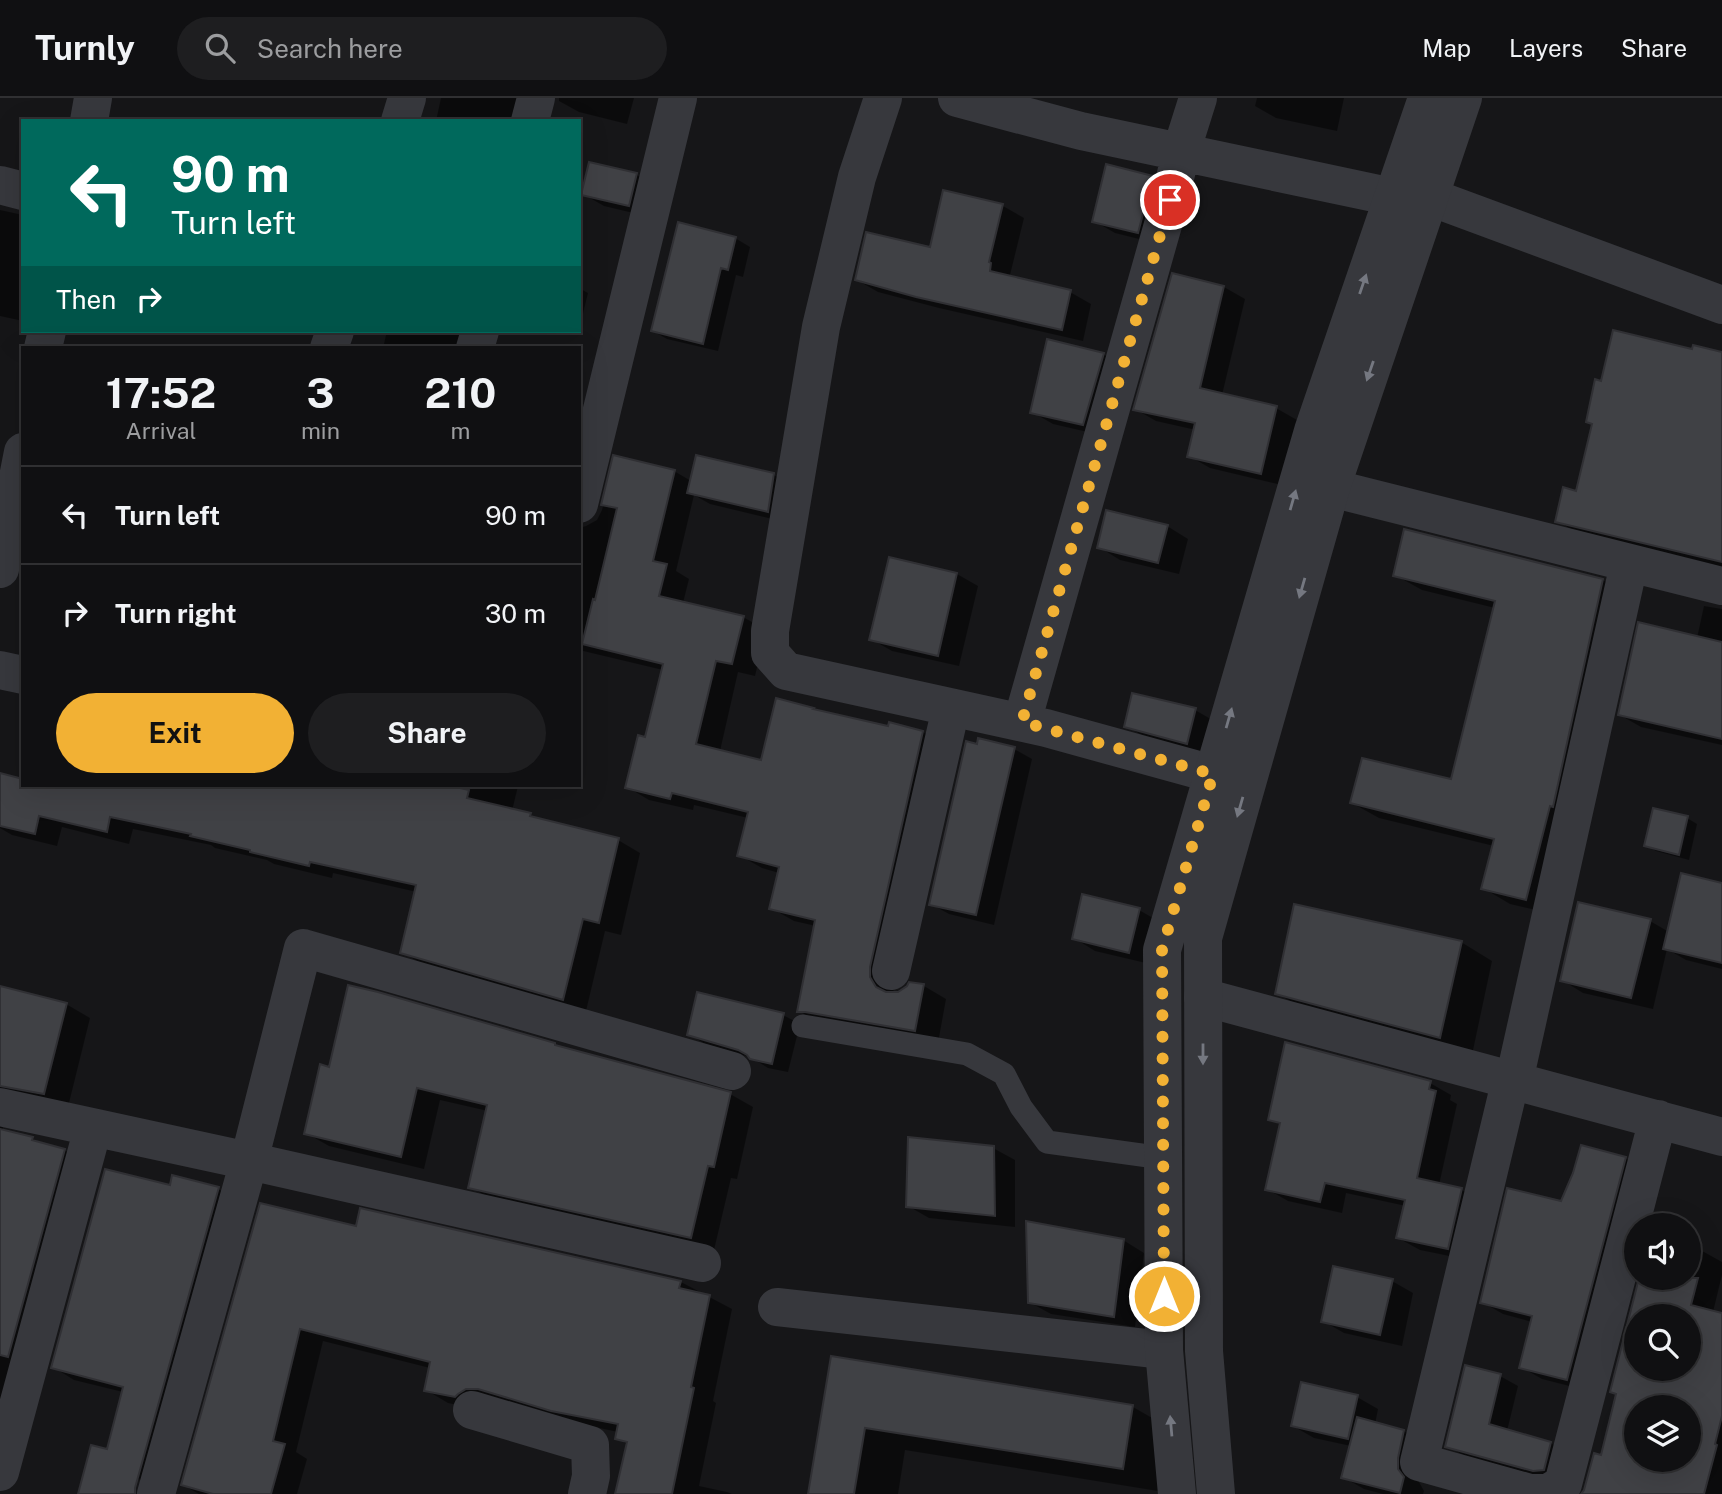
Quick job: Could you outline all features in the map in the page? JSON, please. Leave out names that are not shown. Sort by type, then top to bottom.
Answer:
[{"type":"street","points":[[89,119],[93,98]]},
{"type":"street","points":[[401,119],[407,98]]},
{"type":"street","points":[[531,119],[536,98]]},
{"type":"street","points":[[581,496],[678,98]]},
{"type":"street","points":[[883,98],[856,177],[821,327],[770,631],[770,653],[786,671],[1022,722],[1213,774]]},
{"type":"street","points":[[957,98],[1080,131],[1411,197],[1722,305]]},
{"type":"street","points":[[1022,722],[1198,98]]},
{"type":"street","points":[[1216,1494],[1205,1351],[1203,939],[1411,197],[1427,98]]},
{"type":"street","points":[[1177,1494],[1164,1350],[1162,950],[1313,431],[1411,197],[1463,98]]},
{"type":"street","points":[[0,185],[21,190]]},
{"type":"street","points":[[0,569],[21,463]]},
{"type":"street","points":[[1331,488],[1722,586]]},
{"type":"street","points":[[1629,564],[1514,1081],[1510,1083],[1419,1462],[1530,1493],[1548,1493],[1563,1483],[1658,1119]]},
{"type":"street","points":[[0,670],[21,675]]},
{"type":"street","points":[[891,971],[951,708]]},
{"type":"street","points":[[156,1494],[249,1161],[303,948],[732,1071]]},
{"type":"street","points":[[1203,997],[1658,1119],[1720,1126]]},
{"type":"street","points":[[0,1107],[702,1263]]},
{"type":"street","points":[[0,1472],[93,1128]]},
{"type":"street","points":[[777,1307],[1164,1350]]},
{"type":"street","points":[[472,1410],[590,1445],[591,1476],[587,1494]]},
{"type":"lane","points":[[803,1026],[967,1054],[1004,1074],[1021,1107],[1047,1142],[1163,1158]]},
{"type":"building","points":[[589,162],[637,173],[629,206],[581,195]]},
{"type":"building","points":[[1106,164],[1153,176],[1138,233],[1092,222]]},
{"type":"building","points":[[943,190],[1003,204],[989,262],[990,271],[1071,290],[1062,330],[916,297],[855,280],[866,232],[930,247]]},
{"type":"building","points":[[678,222],[736,237],[728,270],[721,268],[703,344],[651,331]]},
{"type":"building","points":[[1172,273],[1224,286],[1200,388],[1277,406],[1261,474],[1187,457],[1195,423],[1133,410]]},
{"type":"building","points":[[1613,330],[1692,349],[1693,345],[1722,352],[1722,562],[1555,522],[1563,487],[1576,491],[1592,424],[1586,422],[1595,379],[1601,381]]},
{"type":"building","points":[[1047,339],[1104,353],[1083,425],[1030,413]]},
{"type":"building","points":[[613,455],[675,470],[653,561],[667,564],[659,596],[744,616],[732,664],[716,661],[696,744],[761,760],[776,698],[888,726],[889,722],[923,731],[870,967],[870,977],[876,987],[886,992],[898,992],[909,982],[924,984],[915,1031],[797,1012],[815,920],[769,909],[779,867],[737,856],[748,812],[672,793],[670,799],[625,788],[638,735],[645,737],[663,664],[582,644],[617,508],[601,505]]},
{"type":"building","points":[[696,455],[774,473],[768,512],[687,493]]},
{"type":"building","points":[[1106,510],[1168,525],[1158,563],[1097,548]]},
{"type":"building","points":[[1404,529],[1603,579],[1553,807],[1550,806],[1526,900],[1481,889],[1494,839],[1350,803],[1362,758],[1451,779],[1495,601],[1393,576]]},
{"type":"building","points":[[889,557],[957,573],[938,656],[869,640]]},
{"type":"building","points":[[1638,622],[1722,642],[1722,739],[1618,715]]},
{"type":"building","points":[[1132,693],[1196,708],[1187,744],[1124,727]]},
{"type":"building","points":[[978,738],[1015,747],[976,915],[929,905],[966,741],[977,744]]},
{"type":"building","points":[[0,773],[21,778],[21,787],[456,787],[469,790],[467,798],[619,838],[599,923],[583,919],[563,1000],[400,953],[416,885],[310,862],[309,866],[190,836],[191,834],[110,817],[107,832],[39,816],[35,834],[0,826]]},
{"type":"building","points":[[1653,808],[1688,816],[1679,855],[1644,846]]},
{"type":"building","points":[[1681,873],[1722,883],[1722,963],[1663,949]]},
{"type":"building","points":[[1082,894],[1140,908],[1129,953],[1072,939]]},
{"type":"building","points":[[1578,902],[1651,919],[1631,998],[1560,981]]},
{"type":"building","points":[[1294,904],[1462,941],[1440,1038],[1275,994]]},
{"type":"building","points":[[348,985],[731,1092],[714,1167],[708,1166],[691,1238],[468,1188],[487,1105],[417,1088],[401,1157],[304,1134],[320,1064],[329,1067]]},
{"type":"building","points":[[0,986],[67,1003],[44,1094],[0,1086]]},
{"type":"building","points":[[697,992],[784,1013],[772,1064],[750,1059],[738,1050],[687,1035]]},
{"type":"building","points":[[1285,1042],[1431,1081],[1429,1089],[1436,1091],[1417,1178],[1462,1188],[1448,1249],[1396,1238],[1405,1200],[1325,1183],[1320,1202],[1265,1190],[1280,1123],[1268,1120]]},
{"type":"building","points":[[0,1129],[65,1149],[8,1357],[0,1355]]},
{"type":"building","points":[[908,1137],[994,1146],[995,1216],[906,1207]]},
{"type":"building","points":[[1581,1145],[1626,1157],[1567,1380],[1519,1368],[1532,1316],[1480,1303],[1507,1188],[1561,1201]]},
{"type":"building","points":[[105,1169],[170,1185],[172,1175],[219,1187],[135,1494],[78,1494],[91,1445],[107,1449],[123,1387],[51,1368]]},
{"type":"building","points":[[260,1203],[356,1226],[360,1208],[681,1281],[679,1288],[710,1295],[672,1494],[615,1494],[627,1442],[615,1439],[618,1424],[551,1411],[478,1389],[466,1389],[455,1397],[424,1391],[430,1362],[300,1329],[273,1441],[285,1444],[271,1494],[213,1494],[181,1485]]},
{"type":"building","points":[[1026,1221],[1124,1239],[1114,1317],[1028,1303]]},
{"type":"building","points":[[1333,1266],[1393,1279],[1380,1335],[1321,1322]]},
{"type":"building","points":[[1636,1290],[1695,1290],[1691,1304],[1632,1304]]},
{"type":"building","points":[[1701,1308],[1722,1313],[1722,1416],[1704,1494],[1581,1494],[1594,1453],[1601,1455],[1616,1394],[1610,1392],[1624,1337],[1624,1381],[1701,1381]]},
{"type":"building","points":[[831,1356],[1133,1405],[1123,1469],[865,1428],[854,1494],[808,1494]]},
{"type":"building","points":[[1465,1365],[1501,1374],[1489,1424],[1551,1442],[1544,1470],[1533,1471],[1445,1447]]},
{"type":"building","points":[[1301,1382],[1358,1395],[1348,1439],[1291,1426]]},
{"type":"building","points":[[1357,1417],[1404,1430],[1398,1458],[1398,1469],[1404,1477],[1400,1493],[1341,1478]]},
{"type":"route","points":[[1164,1296],[1162,950],[1213,774],[1022,722],[1170,200]]}]
